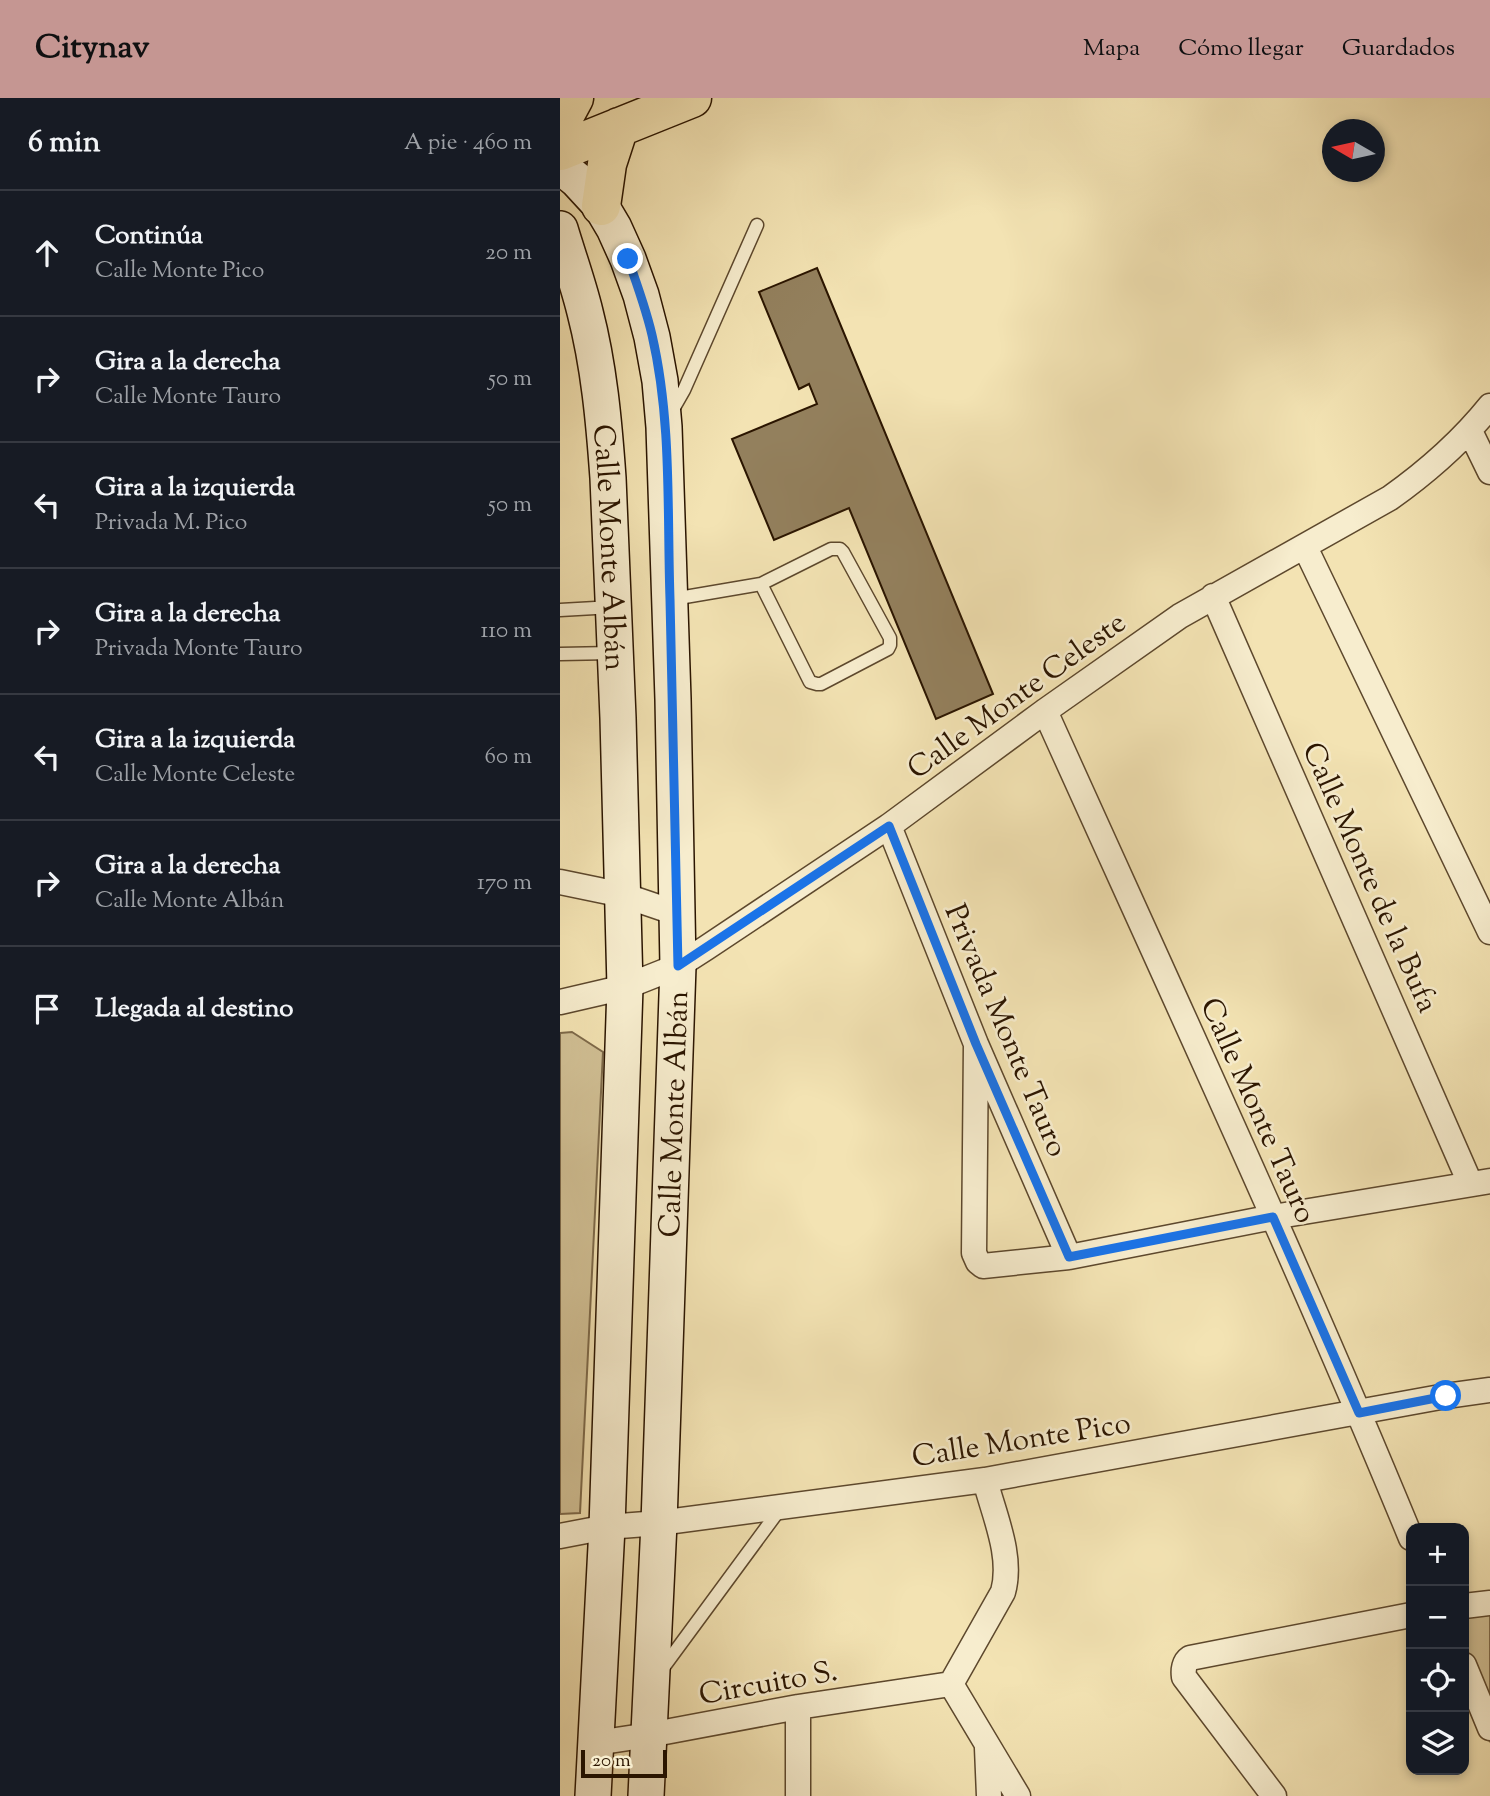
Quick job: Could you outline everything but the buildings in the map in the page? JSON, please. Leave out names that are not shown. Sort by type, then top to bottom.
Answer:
[{"type":"highway","points":[[560,124],[574,98]]},
{"type":"highway","points":[[560,151],[692,98]]},
{"type":"highway","points":[[601,206],[607,164],[619,127]]},
{"type":"main road","name":"Calle Monte Albán","points":[[560,166],[601,206],[623,249],[641,295],[652,337],[664,427],[678,966],[659,1523],[646,1796]]},
{"type":"main road","name":"Calle Monte Albán","points":[[561,238],[585,312],[598,379],[608,478],[625,987],[607,1527],[593,1796]]},
{"type":"street","name":"Calle Monte Celeste","points":[[560,1002],[625,987],[678,966],[889,826],[1161,629],[1213,596],[1390,498],[1422,476],[1470,431],[1490,407]]},
{"type":"street","points":[[1470,431],[1490,472]]},
{"type":"street","points":[[1305,547],[1490,932]]},
{"type":"street","name":"Calle Monte de la Bufa","points":[[1213,596],[1480,1182]]},
{"type":"street","name":"Calle Monte Tauro","points":[[1045,711],[1273,1217],[1406,1526]]},
{"type":"street","name":"Privada Monte Tauro","points":[[889,826],[976,1044],[1069,1257]]},
{"type":"street","points":[[560,882],[623,895],[676,913]]},
{"type":"street","points":[[976,1044],[975,1258],[983,1266],[1069,1257],[1273,1217],[1480,1182]]},
{"type":"street","name":"Calle Monte Pico","points":[[560,1536],[607,1527],[659,1523],[985,1480],[1490,1390]]},
{"type":"street","points":[[985,1480],[1006,1555],[1006,1580],[1003,1592],[951,1684],[1018,1796]]},
{"type":"street","points":[[1469,1605],[1490,1603]]},
{"type":"street","points":[[1274,1796],[1184,1677],[1185,1665],[1190,1658],[1406,1616]]},
{"type":"street","points":[[1469,1677],[1490,1728]]},
{"type":"street","name":"Circuito S.","points":[[596,1743],[798,1707],[951,1684]]},
{"type":"street","points":[[798,1707],[798,1796]]},
{"type":"street","points":[[987,1744],[989,1796]]},
{"type":"lane","points":[[664,427],[684,390],[757,225]]},
{"type":"lane","points":[[670,600],[761,584],[831,549],[840,549],[890,638],[890,645],[888,649],[821,684],[814,684],[810,682],[761,584]]},
{"type":"lane","points":[[560,610],[613,607]]},
{"type":"lane","points":[[560,654],[615,653]]},
{"type":"lane","points":[[652,1683],[781,1507]]},
{"type":"shaded area","points":[[572,1032],[603,1052],[580,1513],[560,1514],[560,1033]]},
{"type":"shaded area","points":[[1490,1597],[1490,1742],[1469,1695],[1469,1599]]},
{"type":"route","points":[[628,259],[652,337],[660,381],[664,427],[678,966],[889,826],[976,1044],[1069,1257],[1273,1217],[1359,1413],[1446,1396]]}]
